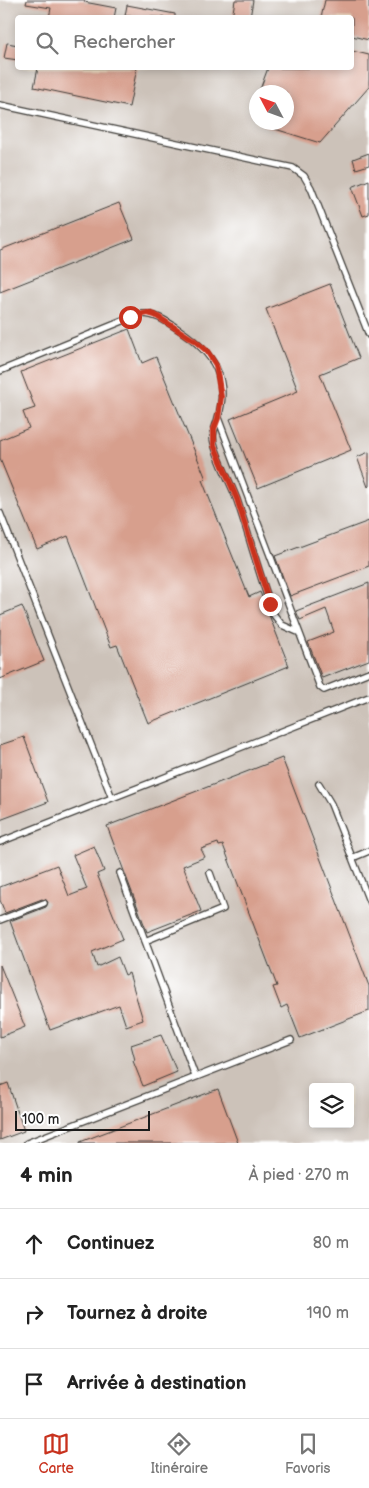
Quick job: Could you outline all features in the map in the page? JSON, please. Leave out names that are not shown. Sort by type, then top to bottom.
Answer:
[{"type":"lane","points":[[0,105],[293,168],[304,176],[311,188],[369,335]]},
{"type":"lane","points":[[0,371],[130,317],[148,313],[173,326],[207,351],[216,365],[221,397],[218,418],[214,429],[214,445],[237,499],[274,616],[282,625],[298,632]]},
{"type":"lane","points":[[218,418],[320,686],[324,690],[369,672]]},
{"type":"lane","points":[[0,513],[112,798]]},
{"type":"lane","points":[[0,842],[369,697]]},
{"type":"lane","points":[[320,784],[331,804],[369,901]]},
{"type":"lane","points":[[352,858],[369,851]]},
{"type":"lane","points":[[120,873],[195,1076]]},
{"type":"lane","points":[[145,941],[223,909],[210,874]]},
{"type":"lane","points":[[0,920],[44,903]]},
{"type":"lane","points":[[27,1143],[291,1040]]},
{"type":"shaded area","points":[[0,0],[369,0],[369,1143],[0,1143]]},
{"type":"building","points":[[27,0],[85,0],[84,2],[116,8],[115,15],[50,15],[51,8],[26,4]]},
{"type":"building","points":[[235,0],[253,0],[250,15],[232,15]]},
{"type":"building","points":[[325,0],[369,0],[369,40],[354,36],[354,15],[322,15]]},
{"type":"building","points":[[127,5],[175,14],[175,15],[125,15]]},
{"type":"building","points":[[7,43],[15,44],[15,60],[4,58]]},
{"type":"building","points":[[354,51],[369,55],[369,87],[320,143],[278,130],[294,130],[294,85],[262,85],[267,70],[354,70]]},
{"type":"building","points":[[38,70],[137,70],[129,107],[34,87]]},
{"type":"building","points":[[369,153],[369,165],[356,169],[353,159]]},
{"type":"building","points":[[369,180],[369,214],[363,216],[352,187]]},
{"type":"building","points":[[119,203],[134,239],[0,292],[0,250]]},
{"type":"building","points":[[330,284],[359,358],[320,374],[351,450],[258,488],[230,419],[298,391],[266,309]]},
{"type":"building","points":[[129,329],[142,363],[156,357],[206,479],[202,480],[249,597],[260,592],[289,666],[148,723],[117,645],[111,647],[68,536],[37,549],[0,459],[0,440],[29,428],[23,412],[35,408],[21,372]]},
{"type":"building","points":[[369,452],[369,486],[368,487],[357,457]]},
{"type":"building","points":[[369,521],[369,566],[290,596],[275,556]]},
{"type":"building","points":[[369,583],[369,660],[322,678],[308,642],[334,632],[326,609],[300,620],[296,611]]},
{"type":"building","points":[[22,606],[44,661],[0,679],[0,615]]},
{"type":"building","points":[[24,737],[48,802],[0,820],[0,745]]},
{"type":"building","points":[[282,758],[369,986],[369,1011],[300,1038],[287,1005],[281,1008],[273,987],[277,986],[223,845],[219,846],[218,843],[201,849],[205,857],[183,866],[201,911],[147,932],[107,826]]},
{"type":"building","points":[[94,846],[104,871],[97,874],[123,939],[92,952],[97,967],[118,957],[125,975],[129,973],[143,1020],[126,1026],[119,1005],[50,1030],[10,921],[46,907],[48,902],[42,899],[5,913],[0,900],[0,887],[57,865],[69,896],[87,889],[73,855]]},
{"type":"building","points":[[0,965],[25,1027],[0,1037]]},
{"type":"building","points":[[161,1035],[177,1072],[143,1086],[133,1061],[135,1060],[131,1045]]},
{"type":"building","points":[[8,1083],[24,1131],[0,1140],[0,1086]]},
{"type":"building","points":[[218,1089],[238,1143],[80,1143],[80,1142]]},
{"type":"route","points":[[130,317],[148,313],[155,315],[195,341],[207,351],[216,365],[221,397],[218,418],[214,429],[214,445],[237,499],[270,604]]}]
